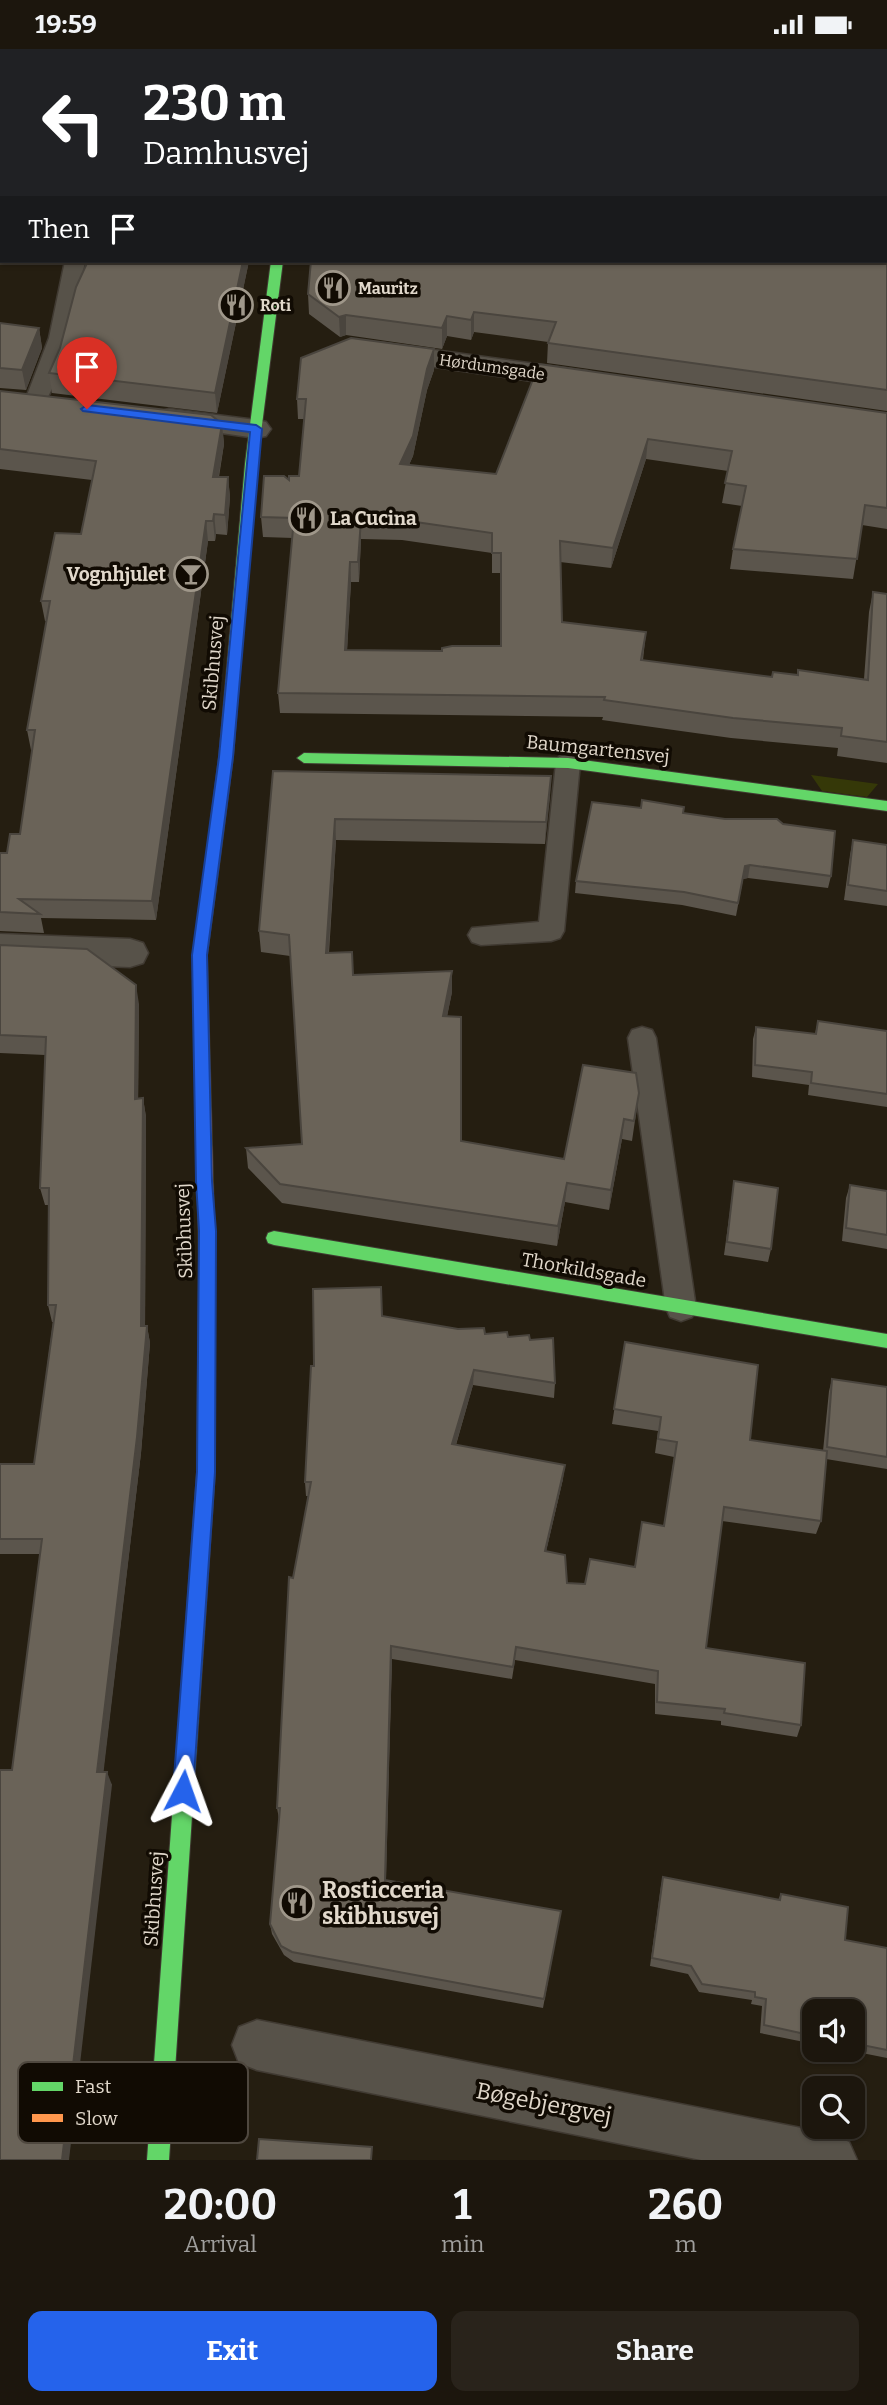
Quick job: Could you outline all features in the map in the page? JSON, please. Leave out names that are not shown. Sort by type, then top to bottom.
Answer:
[{"type":"street","name":"Skibhusvej","points":[[165,2062],[206,1472],[208,1231],[204,1181],[200,955],[226,757],[256,429],[277,263]]},
{"type":"street","name":"Hørdumsgade","points":[[360,349],[607,383]]},
{"type":"street","points":[[139,415],[256,429]]},
{"type":"street","name":"Baumgartensvej","points":[[304,758],[568,763],[887,806]]},
{"type":"street","points":[[0,949],[130,953]]},
{"type":"street","name":"Thorkildsgade","points":[[274,1238],[887,1341]]},
{"type":"street","name":"Bøgebjergvej","points":[[257,2045],[831,2160]]},
{"type":"lane","points":[[36,403],[59,338],[75,263]]},
{"type":"lane","points":[[481,935],[551,931],[568,763]]},
{"type":"lane","points":[[642,1038],[681,1308]]},
{"type":"green space","points":[[811,775],[878,784],[867,797],[822,791]]},
{"type":"building","points":[[87,263],[243,263],[215,393],[49,373],[60,348],[76,287]]},
{"type":"building","points":[[311,263],[887,263],[887,390],[548,343],[556,322],[474,312],[471,320],[447,316],[442,328],[346,315],[339,317],[308,294]]},
{"type":"building","points":[[0,323],[39,328],[22,370],[0,368]]},
{"type":"building","points":[[351,338],[434,349],[427,369],[413,436],[400,464],[496,474],[539,364],[887,413],[887,508],[865,505],[857,559],[733,549],[746,486],[725,483],[732,451],[648,439],[613,548],[560,541],[562,622],[646,632],[641,660],[772,677],[773,672],[798,675],[798,670],[868,680],[873,592],[887,594],[887,742],[841,736],[842,728],[733,718],[604,700],[605,697],[278,693],[294,518],[261,517],[264,476],[284,476],[289,480],[289,476],[299,476],[306,399],[297,399],[301,358]],"holes":[[[361,519],[402,520],[492,533],[492,553],[501,553],[501,646],[452,646],[442,648],[442,651],[345,650],[350,562],[358,562]]]},
{"type":"building","points":[[0,391],[211,415],[222,424],[213,477],[228,477],[225,515],[214,514],[213,521],[206,521],[152,901],[19,899],[40,914],[0,912],[0,853],[7,853],[10,834],[20,834],[35,730],[27,730],[50,601],[41,601],[55,533],[81,534],[96,461],[0,449]]},
{"type":"building","points":[[273,771],[551,776],[546,822],[335,819],[326,953],[352,952],[353,975],[452,971],[443,1016],[461,1017],[461,1141],[564,1159],[583,1065],[636,1073],[639,1093],[634,1121],[624,1119],[611,1190],[567,1183],[558,1226],[280,1184],[246,1148],[302,1144],[289,935],[259,931]]},
{"type":"building","points":[[642,800],[684,807],[683,813],[725,819],[777,819],[783,824],[835,831],[831,876],[745,866],[738,903],[684,892],[576,881],[592,802],[641,808]]},
{"type":"building","points":[[853,840],[887,845],[887,891],[848,885]]},
{"type":"building","points":[[0,945],[87,949],[136,985],[135,1099],[143,1098],[141,1326],[147,1326],[137,1437],[97,1772],[107,1772],[73,2062],[18,2062],[18,2143],[64,2143],[62,2160],[0,2160],[0,1770],[12,1770],[42,1539],[0,1539],[0,1464],[34,1464],[56,1305],[48,1305],[49,1188],[40,1188],[46,1037],[0,1035]]},
{"type":"building","points":[[818,1021],[887,1031],[887,1094],[811,1083],[812,1072],[755,1065],[756,1027],[816,1034]]},
{"type":"building","points":[[734,1181],[778,1188],[771,1249],[727,1242]]},
{"type":"building","points":[[850,1185],[887,1191],[887,1235],[846,1228]]},
{"type":"building","points":[[381,1287],[382,1316],[458,1329],[484,1328],[485,1334],[507,1332],[508,1337],[529,1335],[530,1340],[553,1338],[555,1383],[474,1370],[452,1444],[565,1465],[545,1551],[565,1555],[567,1583],[585,1584],[590,1559],[635,1567],[642,1522],[664,1526],[677,1442],[658,1439],[661,1417],[614,1409],[625,1342],[758,1365],[750,1440],[827,1451],[821,1521],[724,1507],[706,1648],[805,1663],[801,1725],[724,1713],[725,1709],[657,1702],[658,1671],[516,1647],[513,1667],[391,1646],[385,1880],[561,1911],[544,1999],[292,1952],[281,1946],[270,1924],[280,1808],[277,1808],[289,1577],[293,1578],[311,1482],[305,1482],[311,1366],[314,1366],[313,1289]]},
{"type":"building","points":[[832,1379],[887,1387],[887,1457],[827,1447]]},
{"type":"building","points":[[663,1877],[780,1900],[781,1894],[848,1907],[845,1940],[887,1948],[887,2050],[865,2046],[865,1999],[802,1999],[802,2033],[764,2025],[766,1999],[755,1997],[755,1992],[702,1984],[691,1966],[652,1958]]},
{"type":"building","points":[[259,2139],[372,2147],[371,2160],[257,2160]]},
{"type":"traffic: fast","points":[[215,843],[226,757],[251,464],[277,263]]},
{"type":"traffic: fast","points":[[304,758],[568,763],[887,806]]},
{"type":"traffic: fast","points":[[274,1238],[887,1341]]},
{"type":"traffic: fast","points":[[165,2062],[206,1472],[207,1257]]},
{"type":"traffic: fast","points":[[158,2160],[159,2143]]},
{"type":"traffic: slow","points":[[207,1257],[200,955],[215,843]]},
{"type":"place","name":"Mauritz","points":[[333,288]]},
{"type":"place","name":"Roti","points":[[236,305]]},
{"type":"place","name":"La Cucina","points":[[306,518]]},
{"type":"place","name":"Vognhjulet","points":[[191,574]]},
{"type":"place","name":"Rosticceria skibhusvej","points":[[297,1903]]},
{"type":"route","points":[[87,409],[256,429],[226,757],[200,955],[204,1181],[208,1231],[206,1472],[183,1791]]}]
